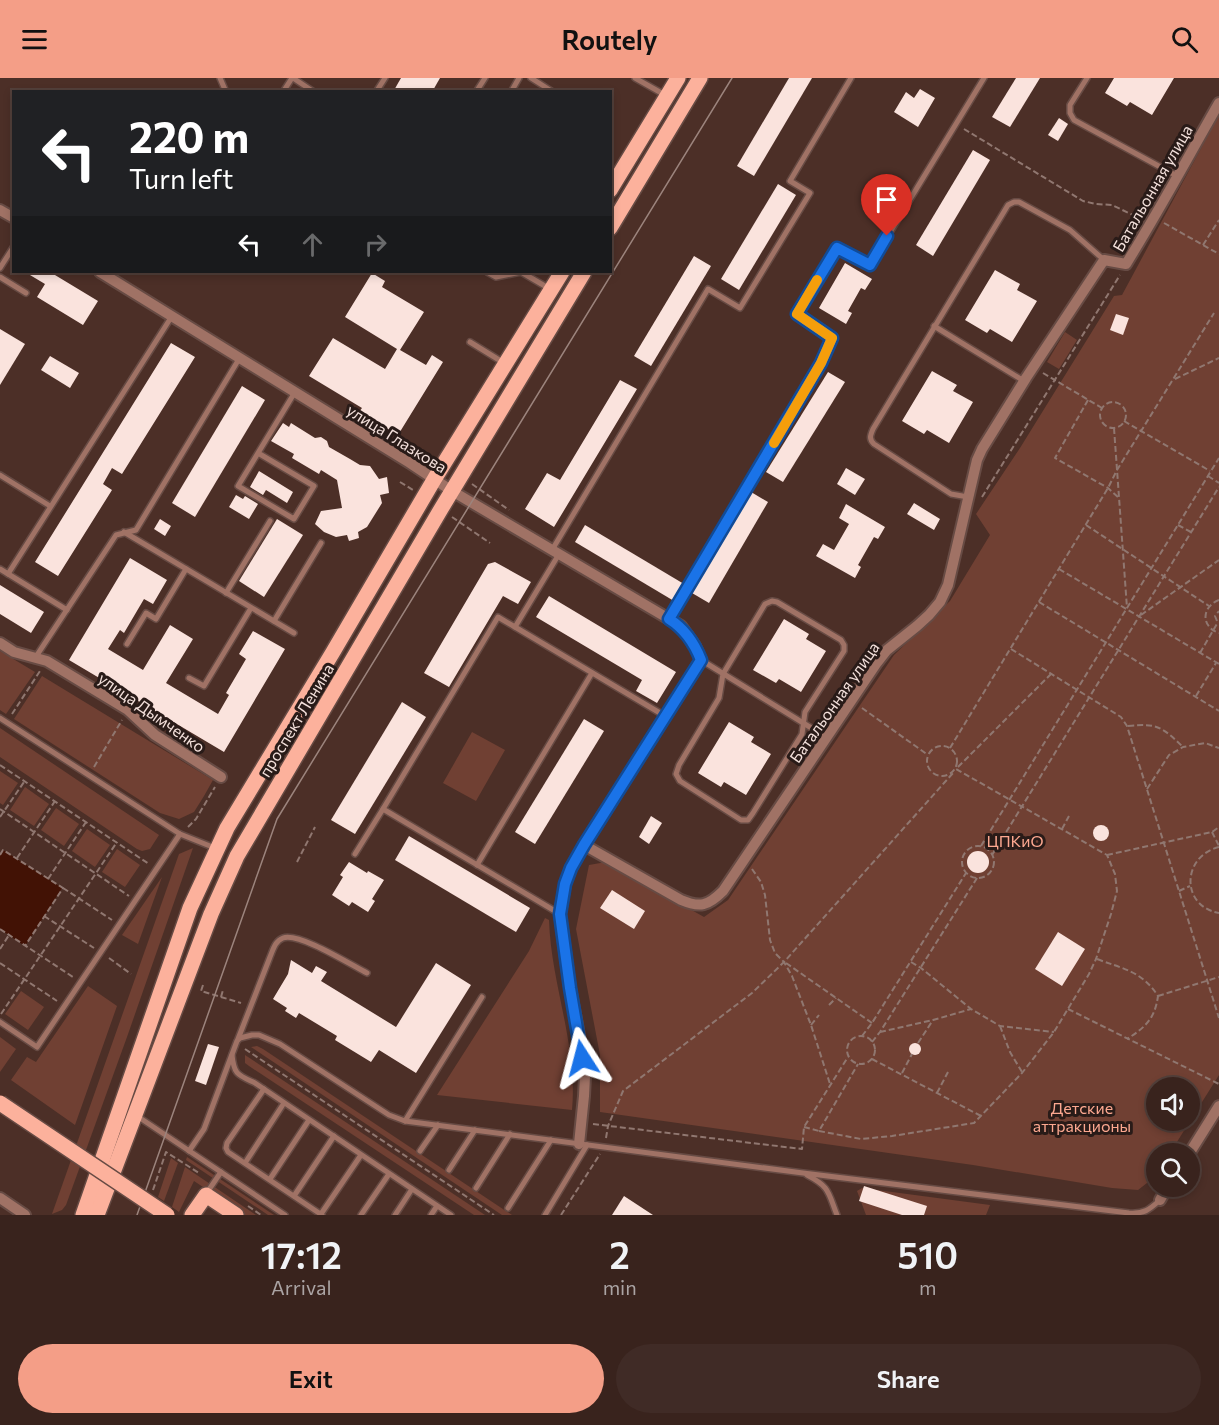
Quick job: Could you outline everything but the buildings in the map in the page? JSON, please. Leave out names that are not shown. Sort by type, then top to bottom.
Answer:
[{"type":"main road","points":[[612,187],[678,78]]},
{"type":"main road","points":[[612,225],[700,78]]},
{"type":"main road","name":"проспект Ленина","points":[[83,1215],[190,908],[227,828],[435,478],[561,273]]},
{"type":"main road","name":"проспект Ленина","points":[[97,1215],[211,914],[237,856],[583,273]]},
{"type":"main road","points":[[0,1103],[167,1215]]},
{"type":"main road","points":[[192,1215],[206,1195],[236,1215]]},
{"type":"street","name":"Батальонная улица","points":[[584,845],[692,904],[707,903],[723,891],[887,650],[917,626],[940,602],[948,585],[977,460],[1024,381],[1104,260],[1126,264],[1155,218],[1219,103]]},
{"type":"street","name":"улица Глазкова","points":[[102,273],[435,478],[452,491],[681,626],[695,646],[701,660]]},
{"type":"street","name":"улица Дымченко","points":[[0,643],[14,652],[47,661],[128,710],[155,735],[221,777]]},
{"type":"street","points":[[583,1144],[581,1122],[585,1076],[560,914],[565,884],[584,845],[701,660]]},
{"type":"street","points":[[1196,1143],[1219,1106]]},
{"type":"street","points":[[0,1198],[25,1215]]},
{"type":"lane","points":[[292,78],[311,90]]},
{"type":"lane","points":[[531,78],[550,90]]},
{"type":"lane","points":[[635,78],[667,96]]},
{"type":"lane","points":[[515,627],[555,552],[708,289],[740,308],[810,193],[790,181],[851,78]]},
{"type":"lane","points":[[669,619],[821,363],[832,338],[797,314],[837,248],[870,265],[984,78]]},
{"type":"lane","points":[[1087,78],[1070,105],[1070,113],[1074,120],[1177,176]]},
{"type":"lane","points":[[968,497],[951,494],[871,441],[870,435],[873,429],[1008,205],[1019,202],[1070,230],[1104,260]]},
{"type":"lane","points":[[0,268],[12,249]]},
{"type":"lane","points":[[523,273],[551,290]]},
{"type":"lane","points":[[0,277],[26,293]]},
{"type":"lane","points":[[8,574],[172,316]]},
{"type":"lane","points":[[934,326],[1024,381]]},
{"type":"lane","points":[[470,342],[506,364]]},
{"type":"lane","points":[[35,658],[116,535],[136,530],[240,358]]},
{"type":"lane","points":[[258,453],[314,486],[294,519],[238,486],[258,453],[295,392]]},
{"type":"lane","points":[[0,475],[50,506]]},
{"type":"lane","points":[[226,593],[270,521]]},
{"type":"lane","points":[[124,532],[294,633]]},
{"type":"lane","points":[[274,621],[321,543]]},
{"type":"lane","points":[[0,569],[67,610]]},
{"type":"lane","points":[[127,644],[146,613],[156,619],[186,569]]},
{"type":"lane","points":[[771,601],[777,602],[841,640],[844,645],[844,651],[805,712],[802,734],[748,820],[741,820],[680,781],[676,774],[679,765],[719,698],[723,675],[765,604],[771,601]]},
{"type":"lane","points":[[189,678],[204,686],[251,608]]},
{"type":"lane","points":[[355,854],[498,617],[665,716]]},
{"type":"lane","points":[[701,660],[827,738]]},
{"type":"lane","points":[[477,865],[592,673]]},
{"type":"lane","points":[[0,718],[180,834],[217,849]]},
{"type":"lane","points":[[383,809],[560,914]]},
{"type":"lane","points":[[0,1022],[37,1047],[180,834]]},
{"type":"lane","points":[[189,1151],[204,1129],[275,944],[281,938],[290,936],[304,940],[366,974]]},
{"type":"lane","points":[[405,1121],[482,997]]},
{"type":"lane","points":[[236,1042],[240,1038],[259,1035],[280,1044],[389,1115],[405,1121],[1138,1214],[1150,1210],[1160,1200]]},
{"type":"lane","points":[[232,1054],[238,1076]]},
{"type":"lane","points":[[222,1080],[238,1076],[255,1083],[451,1215]]},
{"type":"lane","points":[[264,1089],[227,1143],[228,1152],[322,1215],[361,1155]]},
{"type":"lane","points":[[245,1163],[284,1103]]},
{"type":"lane","points":[[135,1115],[285,1215]]},
{"type":"lane","points":[[270,1179],[309,1120]]},
{"type":"lane","points":[[420,1151],[438,1125]]},
{"type":"lane","points":[[448,1170],[475,1130]]},
{"type":"lane","points":[[476,1188],[510,1134]]},
{"type":"lane","points":[[294,1196],[334,1136]]},
{"type":"lane","points":[[508,1208],[551,1140]]},
{"type":"lane","points":[[545,1215],[583,1144]]},
{"type":"lane","points":[[206,1195],[221,1172]]},
{"type":"lane","points":[[802,1173],[826,1187],[837,1215]]},
{"type":"lane","points":[[361,1215],[389,1174]]},
{"type":"lane","points":[[395,1215],[412,1189]]},
{"type":"lane","points":[[431,1215],[437,1206]]},
{"type":"lane","points":[[309,1215],[313,1209]]},
{"type":"path","points":[[956,125],[1083,201],[1112,206],[1138,218],[1155,218],[1219,254]]},
{"type":"path","points":[[1203,245],[1219,220]]},
{"type":"path","points":[[966,510],[971,514],[1126,264]]},
{"type":"path","points":[[950,748],[1214,313]]},
{"type":"path","points":[[1174,380],[1219,358]]},
{"type":"path","points":[[1034,367],[1102,408]]},
{"type":"path","points":[[1088,400],[1055,458],[1108,488],[1119,498]]},
{"type":"path","points":[[1107,403],[1120,404],[1125,411],[1124,421],[1120,426],[1107,427],[1101,422],[1102,408],[1107,403]]},
{"type":"path","points":[[1124,421],[1211,471]]},
{"type":"path","points":[[1114,428],[1127,609]]},
{"type":"path","points":[[981,846],[992,855],[994,866],[982,878],[971,877],[963,867],[964,855],[967,850],[981,846],[1211,471],[1217,465],[1219,458]]},
{"type":"path","points":[[992,855],[1219,485],[1208,476]]},
{"type":"path","points":[[1086,525],[1209,606]]},
{"type":"path","points":[[1178,525],[1191,532]]},
{"type":"path","points":[[1139,616],[1219,560]]},
{"type":"path","points":[[1059,568],[1218,664],[1196,697]]},
{"type":"path","points":[[1200,653],[1213,631],[1219,622],[1215,616],[1219,611],[1217,601],[1206,610],[1206,621],[1213,631],[1219,633]]},
{"type":"path","points":[[1039,602],[1219,711]]},
{"type":"path","points":[[1010,649],[1121,717],[1127,726],[1219,1018]]},
{"type":"path","points":[[10,718],[47,661]]},
{"type":"path","points":[[561,1215],[605,1147],[608,1126],[623,1091],[752,993],[783,962],[953,773],[1051,674]]},
{"type":"path","points":[[851,701],[928,754]]},
{"type":"path","points":[[91,772],[128,710]]},
{"type":"path","points":[[1127,726],[1147,724],[1165,730],[1183,747]]},
{"type":"path","points":[[1147,789],[1169,755],[1183,747],[1205,742],[1219,748]]},
{"type":"path","points":[[953,773],[943,777],[933,774],[927,765],[928,754],[936,747],[950,748],[958,760],[956,770]]},
{"type":"path","points":[[0,765],[149,864]]},
{"type":"path","points":[[804,1127],[861,1139],[974,1123],[1022,1073],[1054,1032],[1096,959],[1117,891],[1115,874],[1107,855],[956,770]]},
{"type":"path","points":[[196,819],[221,777]]},
{"type":"path","points":[[0,817],[24,781]]},
{"type":"path","points":[[17,858],[55,801]]},
{"type":"path","points":[[0,809],[129,896]]},
{"type":"path","points":[[1062,829],[1069,816]]},
{"type":"path","points":[[48,879],[86,822]]},
{"type":"path","points":[[297,862],[315,826]]},
{"type":"path","points":[[1107,855],[1212,832],[1219,827]]},
{"type":"path","points":[[1212,832],[1219,846],[1197,859],[1192,867],[1190,886],[1198,902],[1219,913]]},
{"type":"path","points":[[3,1011],[117,842]]},
{"type":"path","points":[[0,855],[2,848],[112,920]]},
{"type":"path","points":[[751,867],[761,882],[765,895],[770,940],[775,953],[792,976],[830,1084]]},
{"type":"path","points":[[862,1036],[966,873]]},
{"type":"path","points":[[872,1042],[976,878]]},
{"type":"path","points":[[1179,892],[1190,886]]},
{"type":"path","points":[[25,946],[63,888]]},
{"type":"path","points":[[44,916],[93,948]]},
{"type":"path","points":[[0,929],[80,983]]},
{"type":"path","points":[[0,949],[9,935]]},
{"type":"path","points":[[1096,959],[1139,975],[1152,986],[1158,996],[1152,1018],[1142,1029],[1127,1038]]},
{"type":"path","points":[[112,961],[131,974]]},
{"type":"path","points":[[783,962],[872,1023]]},
{"type":"path","points":[[911,962],[971,1009],[1000,1026],[1054,1032]]},
{"type":"path","points":[[0,963],[57,1001],[54,1006]]},
{"type":"path","points":[[1158,996],[1219,977]]},
{"type":"path","points":[[203,985],[201,991],[244,1004]]},
{"type":"path","points":[[220,997],[223,990]]},
{"type":"path","points":[[829,1005],[836,998]]},
{"type":"path","points":[[880,1032],[971,1009]]},
{"type":"path","points":[[1068,1010],[1219,1084]]},
{"type":"path","points":[[811,1025],[819,1015]]},
{"type":"path","points":[[918,1043],[933,1020]]},
{"type":"path","points":[[1000,1026],[1010,1052],[1022,1073]]},
{"type":"path","points":[[862,1036],[872,1042],[875,1048],[872,1059],[858,1064],[848,1056],[849,1043],[854,1038],[862,1036]]},
{"type":"path","points":[[236,1042],[494,1215]]},
{"type":"path","points":[[902,1074],[912,1054]]},
{"type":"path","points":[[581,1122],[802,1149],[804,1127],[848,1056]]},
{"type":"path","points":[[872,1059],[981,1116]]},
{"type":"path","points":[[819,1131],[858,1064]]},
{"type":"path","points":[[937,1093],[948,1072]]},
{"type":"path","points":[[152,1194],[166,1152],[199,1173]]},
{"type":"green space","name":"ЦПКиО","points":[[1219,115],[1219,1075],[1200,1105],[1200,1077],[1146,1077],[1146,1131],[1184,1131],[1176,1143],[1146,1143],[1146,1184],[1138,1190],[600,1112],[600,1055],[576,929],[589,865],[606,862],[704,917],[728,900],[894,655],[950,601],[990,535],[976,514],[1020,448],[1114,296],[1122,295]]},
{"type":"green space","points":[[1065,332],[1077,340],[1059,369],[1047,362]]},
{"type":"green space","points":[[0,651],[35,672],[6,714],[0,710]]},
{"type":"green space","points":[[42,676],[213,780],[194,812],[179,819],[160,813],[14,719]]},
{"type":"green space","points":[[0,728],[159,835],[150,849],[142,851],[137,849],[0,757]]},
{"type":"green space","points":[[472,732],[505,750],[476,801],[443,783]]},
{"type":"green space","points":[[0,771],[18,783],[3,805],[0,803]]},
{"type":"green space","points":[[25,787],[49,804],[34,826],[10,810]]},
{"type":"green space","points":[[56,808],[79,824],[64,846],[41,830]]},
{"type":"green space","points":[[87,829],[110,845],[95,867],[72,851]]},
{"type":"green space","points":[[193,848],[66,1205],[62,1210],[52,1214],[179,854]]},
{"type":"green space","points":[[117,849],[140,865],[125,887],[102,872]]},
{"type":"green space","points":[[162,877],[138,944],[122,935]]},
{"type":"green space","points":[[545,918],[549,920],[554,968],[568,1039],[573,1086],[572,1110],[437,1095],[529,951]]},
{"type":"green space","points":[[88,986],[117,1006],[75,1125],[11,1080],[27,1057],[36,1062]]},
{"type":"green space","points":[[21,991],[44,1007],[28,1030],[5,1014]]},
{"type":"green space","points":[[0,1037],[16,1049],[0,1072]]},
{"type":"green space","points":[[257,1046],[512,1215],[502,1215],[251,1047]]},
{"type":"green space","points":[[245,1055],[485,1215],[474,1215],[249,1066],[245,1063]]},
{"type":"green space","points":[[187,1157],[274,1215],[268,1215],[186,1160]]},
{"type":"green space","points":[[171,1158],[178,1163],[164,1201],[158,1197]]},
{"type":"green space","points":[[185,1167],[256,1215],[245,1215],[194,1181],[179,1212],[172,1207]]},
{"type":"green space","points":[[862,1188],[990,1205],[986,1215],[866,1215],[857,1191]]},
{"type":"shaded area","points":[[3,850],[62,888],[25,946],[0,929],[0,855]]},
{"type":"tram line","points":[[137,1215],[277,819],[732,78]]},
{"type":"slow traffic","points":[[774,443],[821,363],[832,338],[797,314],[817,280]]},
{"type":"route","points":[[582,1058],[560,914],[565,884],[584,845],[701,660],[695,646],[681,626],[669,619],[821,363],[832,338],[797,314],[837,248],[870,265],[887,236]]},
{"type":"park label","name":"Детские аттракционы","points":[[1082,1116]]}]
